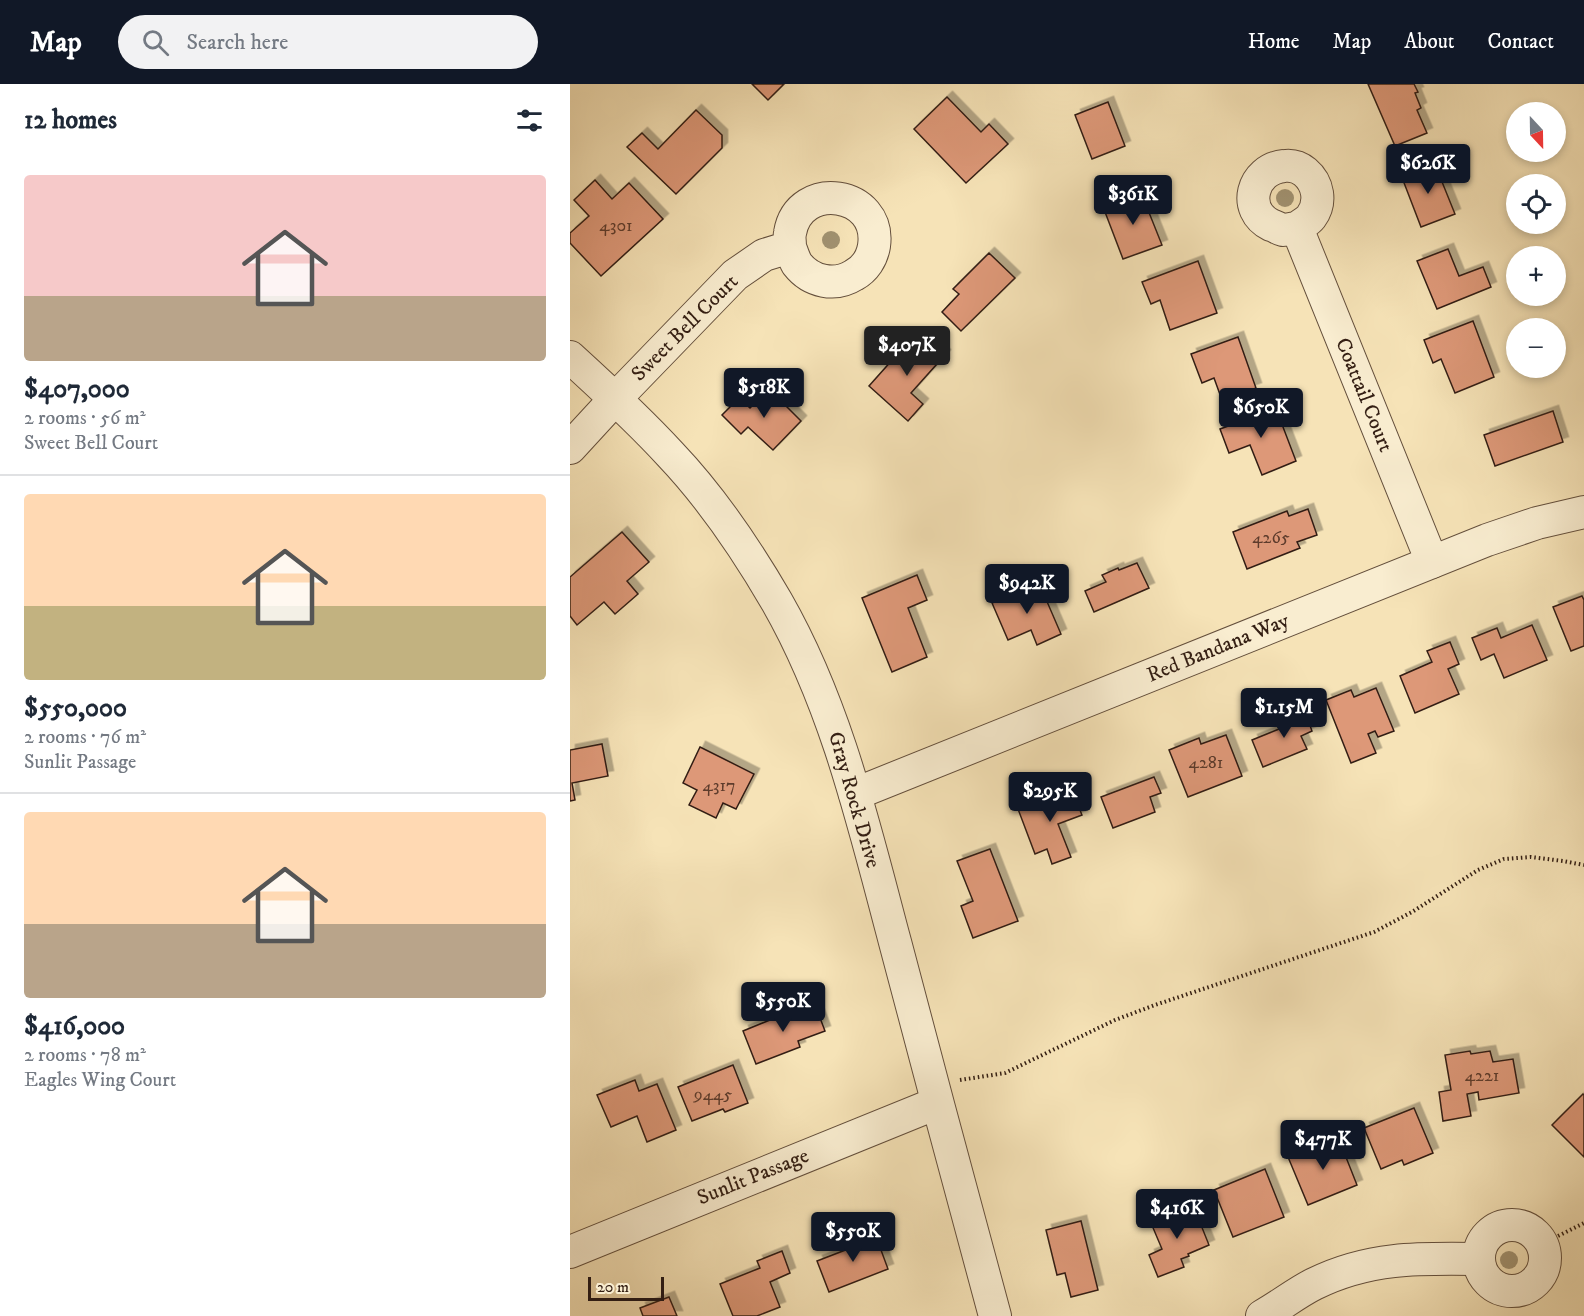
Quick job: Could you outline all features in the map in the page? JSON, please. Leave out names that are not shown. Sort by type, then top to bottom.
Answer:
[{"type":"street","name":"Coattail Court","points":[[1297,228],[1432,562]]},
{"type":"street","name":"Sweet Bell Court","points":[[570,448],[735,275],[764,255],[790,247]]},
{"type":"street","name":"Gray Rock Drive","points":[[570,357],[672,455],[715,507],[777,603],[805,656],[836,734],[855,794],[995,1316]]},
{"type":"street","name":"Red Bandana Way","points":[[855,794],[1487,540],[1584,512]]},
{"type":"street","name":"Sunlit Passage","points":[[570,1252],[934,1093]]},
{"type":"street","points":[[1508,1225],[1524,1227],[1534,1233],[1542,1244],[1545,1256],[1543,1268],[1536,1280],[1522,1290],[1508,1291],[1495,1287],[1483,1275],[1478,1259],[1487,1236],[1492,1231],[1508,1225]]},
{"type":"street","points":[[1262,1316],[1313,1285],[1343,1271],[1381,1262],[1420,1258],[1478,1259]]},
{"type":"path","points":[[934,1093],[984,1077],[1005,1073],[1135,1012],[1374,932],[1412,912],[1478,870],[1504,860],[1531,857],[1584,865]]},
{"type":"path","points":[[1542,1244],[1584,1223]]},
{"type":"building","points":[[752,84],[784,84],[768,100]]},
{"type":"building","points":[[1368,84],[1414,84],[1421,108],[1417,110],[1427,133],[1395,146]]},
{"type":"building","points":[[947,97],[981,132],[989,124],[1008,144],[966,183],[914,129]]},
{"type":"building","points":[[1108,102],[1125,146],[1092,159],[1075,115]]},
{"type":"building","points":[[696,110],[722,135],[722,148],[676,194],[627,147],[642,133],[658,149]]},
{"type":"building","points":[[1434,162],[1455,214],[1421,227],[1401,175]]},
{"type":"building","points":[[595,180],[612,199],[629,183],[663,219],[601,276],[570,243],[570,233],[589,216],[574,200]]},
{"type":"building","points":[[1140,190],[1162,245],[1123,259],[1105,212],[1116,208],[1114,201]]},
{"type":"building","points":[[1448,249],[1459,276],[1483,267],[1491,287],[1437,309],[1417,261]]},
{"type":"building","points":[[989,253],[1015,278],[961,331],[942,312],[959,294],[953,289]]},
{"type":"building","points":[[1198,261],[1217,313],[1170,330],[1160,300],[1151,304],[1142,282]]},
{"type":"building","points":[[1473,321],[1494,377],[1455,393],[1441,359],[1433,363],[1424,340]]},
{"type":"building","points":[[925,337],[945,355],[911,393],[923,404],[908,421],[869,386],[902,349],[909,355]]},
{"type":"building","points":[[1238,337],[1256,388],[1222,400],[1214,378],[1202,383],[1191,354]]},
{"type":"building","points":[[769,389],[801,421],[773,450],[748,427],[741,434],[722,415],[739,398],[750,408]]},
{"type":"building","points":[[1275,406],[1296,461],[1262,475],[1250,445],[1229,453],[1220,429]]},
{"type":"building","points":[[1553,411],[1563,442],[1495,466],[1484,435]]},
{"type":"building","points":[[1308,509],[1317,535],[1297,542],[1300,548],[1247,569],[1233,532],[1287,511],[1289,516]]},
{"type":"building","points":[[622,532],[649,562],[627,581],[638,594],[615,614],[604,602],[577,625],[570,616],[570,577]]},
{"type":"building","points":[[1137,563],[1149,588],[1094,612],[1085,591],[1106,582],[1102,575]]},
{"type":"building","points":[[917,575],[927,600],[908,608],[927,657],[892,672],[862,598]]},
{"type":"building","points":[[1039,583],[1061,634],[1037,645],[1031,630],[1008,640],[992,603]]},
{"type":"building","points":[[1582,596],[1584,600],[1584,646],[1571,651],[1553,607]]},
{"type":"building","points":[[1532,625],[1547,660],[1504,678],[1494,654],[1481,660],[1472,638],[1497,628],[1501,638]]},
{"type":"building","points":[[1450,642],[1459,664],[1448,669],[1459,694],[1415,713],[1400,676],[1432,662],[1427,651]]},
{"type":"building","points":[[1376,688],[1394,731],[1378,737],[1375,731],[1368,734],[1376,753],[1351,763],[1326,700],[1351,690],[1354,697]]},
{"type":"building","points":[[1304,709],[1312,731],[1301,736],[1307,749],[1263,767],[1252,740],[1279,729],[1275,721]]},
{"type":"building","points":[[1226,735],[1242,776],[1188,797],[1169,750],[1199,738],[1201,744]]},
{"type":"building","points":[[602,744],[608,776],[572,783],[575,800],[570,801],[570,750]]},
{"type":"building","points":[[700,747],[754,774],[736,809],[723,803],[716,818],[689,805],[697,790],[683,783]]},
{"type":"building","points":[[1154,777],[1161,793],[1150,797],[1155,812],[1113,828],[1101,797]]},
{"type":"building","points":[[1071,788],[1082,815],[1058,824],[1071,857],[1052,864],[1047,849],[1035,854],[1018,809]]},
{"type":"building","points":[[990,849],[1018,921],[973,938],[961,906],[973,901],[957,861]]},
{"type":"building","points":[[814,1002],[825,1031],[798,1041],[800,1047],[756,1064],[743,1031]]},
{"type":"building","points":[[1470,1051],[1471,1054],[1490,1051],[1493,1062],[1513,1059],[1519,1093],[1479,1100],[1478,1092],[1467,1094],[1471,1116],[1443,1121],[1439,1092],[1451,1090],[1445,1055]]},
{"type":"building","points":[[733,1065],[748,1103],[725,1112],[723,1109],[692,1121],[678,1087]]},
{"type":"building","points":[[635,1080],[639,1091],[657,1084],[676,1130],[647,1142],[637,1116],[611,1127],[597,1095]]},
{"type":"building","points":[[1584,1095],[1584,1157],[1552,1125]]},
{"type":"building","points":[[1414,1108],[1433,1153],[1404,1165],[1402,1160],[1381,1169],[1364,1128]]},
{"type":"building","points":[[1338,1137],[1357,1185],[1308,1205],[1288,1157]]},
{"type":"building","points":[[1265,1169],[1284,1217],[1233,1237],[1214,1190]]},
{"type":"building","points":[[1193,1205],[1209,1245],[1181,1259],[1184,1267],[1158,1277],[1149,1255],[1162,1249],[1151,1223]]},
{"type":"building","points":[[1081,1221],[1098,1290],[1071,1297],[1065,1273],[1057,1275],[1046,1230]]},
{"type":"building","points":[[874,1231],[888,1269],[829,1292],[817,1261],[848,1249],[845,1242]]},
{"type":"building","points":[[782,1251],[790,1273],[770,1282],[780,1307],[757,1316],[733,1316],[720,1284],[760,1268],[757,1261]]},
{"type":"building","points":[[669,1297],[677,1316],[643,1316],[640,1308]]}]
